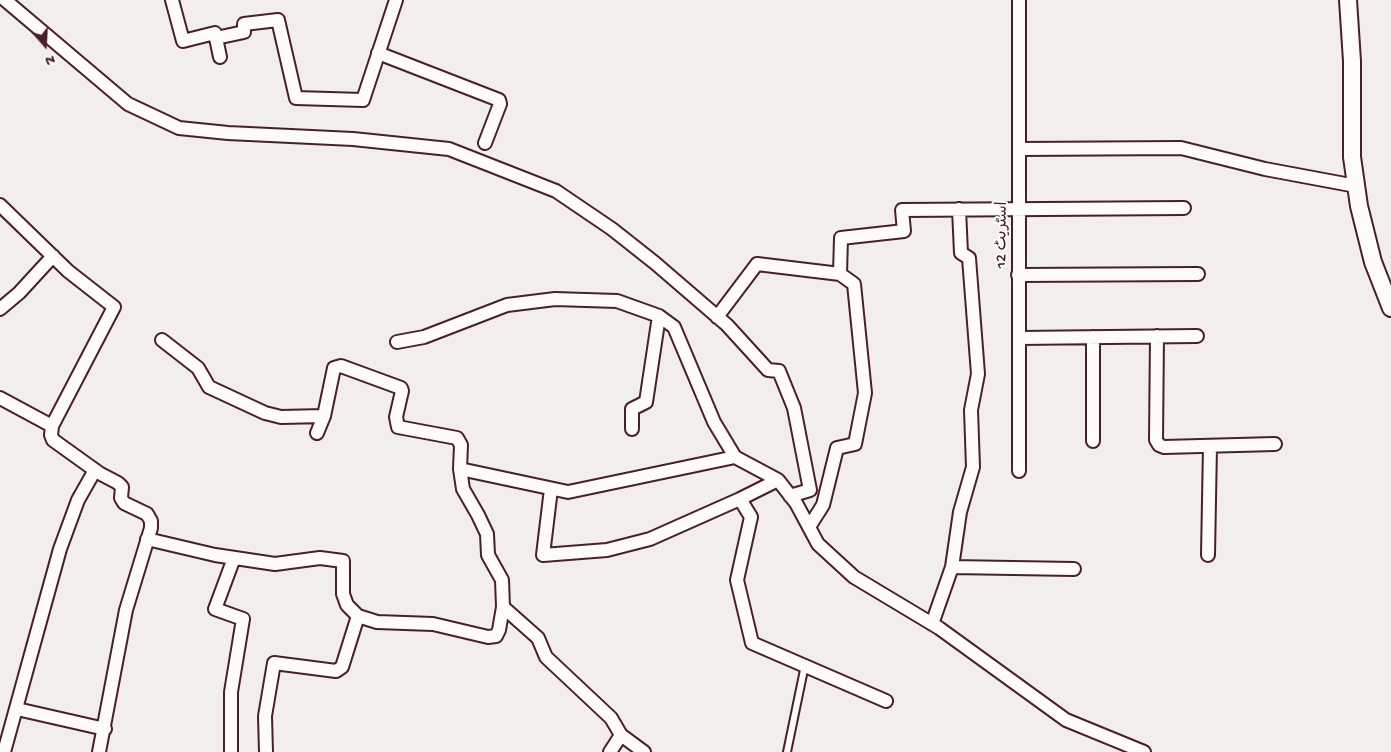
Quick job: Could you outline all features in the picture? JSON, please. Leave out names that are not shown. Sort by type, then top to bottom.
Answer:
[{"type":"street","points":[[5,0],[128,104],[179,128],[228,133],[353,139],[449,149],[556,191],[619,235],[717,317],[768,370],[779,371],[794,408],[810,490],[790,496]]},
{"type":"street","points":[[172,0],[183,41],[214,33],[220,57]]},
{"type":"street","points":[[216,38],[244,32],[244,24],[278,20],[296,98],[362,100],[396,0]]},
{"type":"street","name":"اسٹریٹ 12","points":[[1019,0],[1019,471]]},
{"type":"street","points":[[1348,0],[1352,61],[1352,157],[1356,186],[1373,262],[1391,308]]},
{"type":"street","points":[[378,53],[499,100],[500,104],[485,143]]},
{"type":"street","points":[[1019,149],[1181,148],[1265,169],[1356,186]]},
{"type":"street","points":[[0,206],[68,271],[114,307],[52,426],[53,440],[122,487],[121,498],[124,503],[146,514],[151,528],[126,610],[105,729],[99,752]]},
{"type":"street","points":[[840,274],[841,238],[904,231],[902,210],[1184,208]]},
{"type":"street","points":[[932,624],[952,567],[960,512],[973,467],[971,410],[978,374],[969,258],[961,253],[959,209]]},
{"type":"street","points":[[0,309],[53,256]]},
{"type":"street","points":[[717,317],[758,264],[840,274],[854,284],[865,393],[855,444],[837,448],[823,505],[809,527]]},
{"type":"street","points":[[1018,275],[1198,274]]},
{"type":"street","points":[[397,342],[424,337],[508,305],[555,299],[617,301],[659,316],[674,327],[714,422],[735,457],[778,480],[790,496],[818,544],[854,577],[932,624],[1066,720],[1144,752]]},
{"type":"street","points":[[632,429],[632,408],[646,402],[659,316]]},
{"type":"street","points":[[1157,336],[1156,440],[1159,445],[1164,447],[1275,444]]},
{"type":"street","points":[[1019,338],[1197,336]]},
{"type":"street","points":[[1093,337],[1093,441]]},
{"type":"street","points":[[162,340],[198,368],[209,386],[265,413],[281,417],[324,416]]},
{"type":"street","points":[[147,539],[234,558],[275,564],[320,558],[343,561],[343,594],[347,605],[358,616],[377,622],[433,624],[488,637],[496,636],[500,630],[503,607],[502,580],[488,555],[486,534],[463,489],[460,469],[461,444],[457,438],[412,430],[396,425],[402,390],[399,386],[340,366],[334,368],[324,416],[317,433]]},
{"type":"street","points":[[0,398],[52,426]]},
{"type":"street","points":[[1208,555],[1210,446]]},
{"type":"street","points":[[460,469],[568,492],[735,457]]},
{"type":"street","points":[[4,752],[60,549],[78,500],[95,470]]},
{"type":"street","points":[[551,489],[543,555],[608,550],[650,539],[778,480]]},
{"type":"street","points":[[740,499],[751,517],[738,580],[752,642],[886,701]]},
{"type":"street","points":[[231,752],[231,692],[243,620],[215,609],[234,558]]},
{"type":"street","points":[[952,567],[1074,569]]},
{"type":"street","points":[[503,607],[538,638],[546,657],[611,718],[621,735],[644,752]]},
{"type":"street","points":[[266,752],[265,716],[274,664],[336,671],[342,667],[358,616]]},
{"type":"street","points":[[16,709],[105,729]]},
{"type":"street","points":[[610,752],[621,735]]},
{"type":"lane","points":[[787,752],[805,666]]}]
